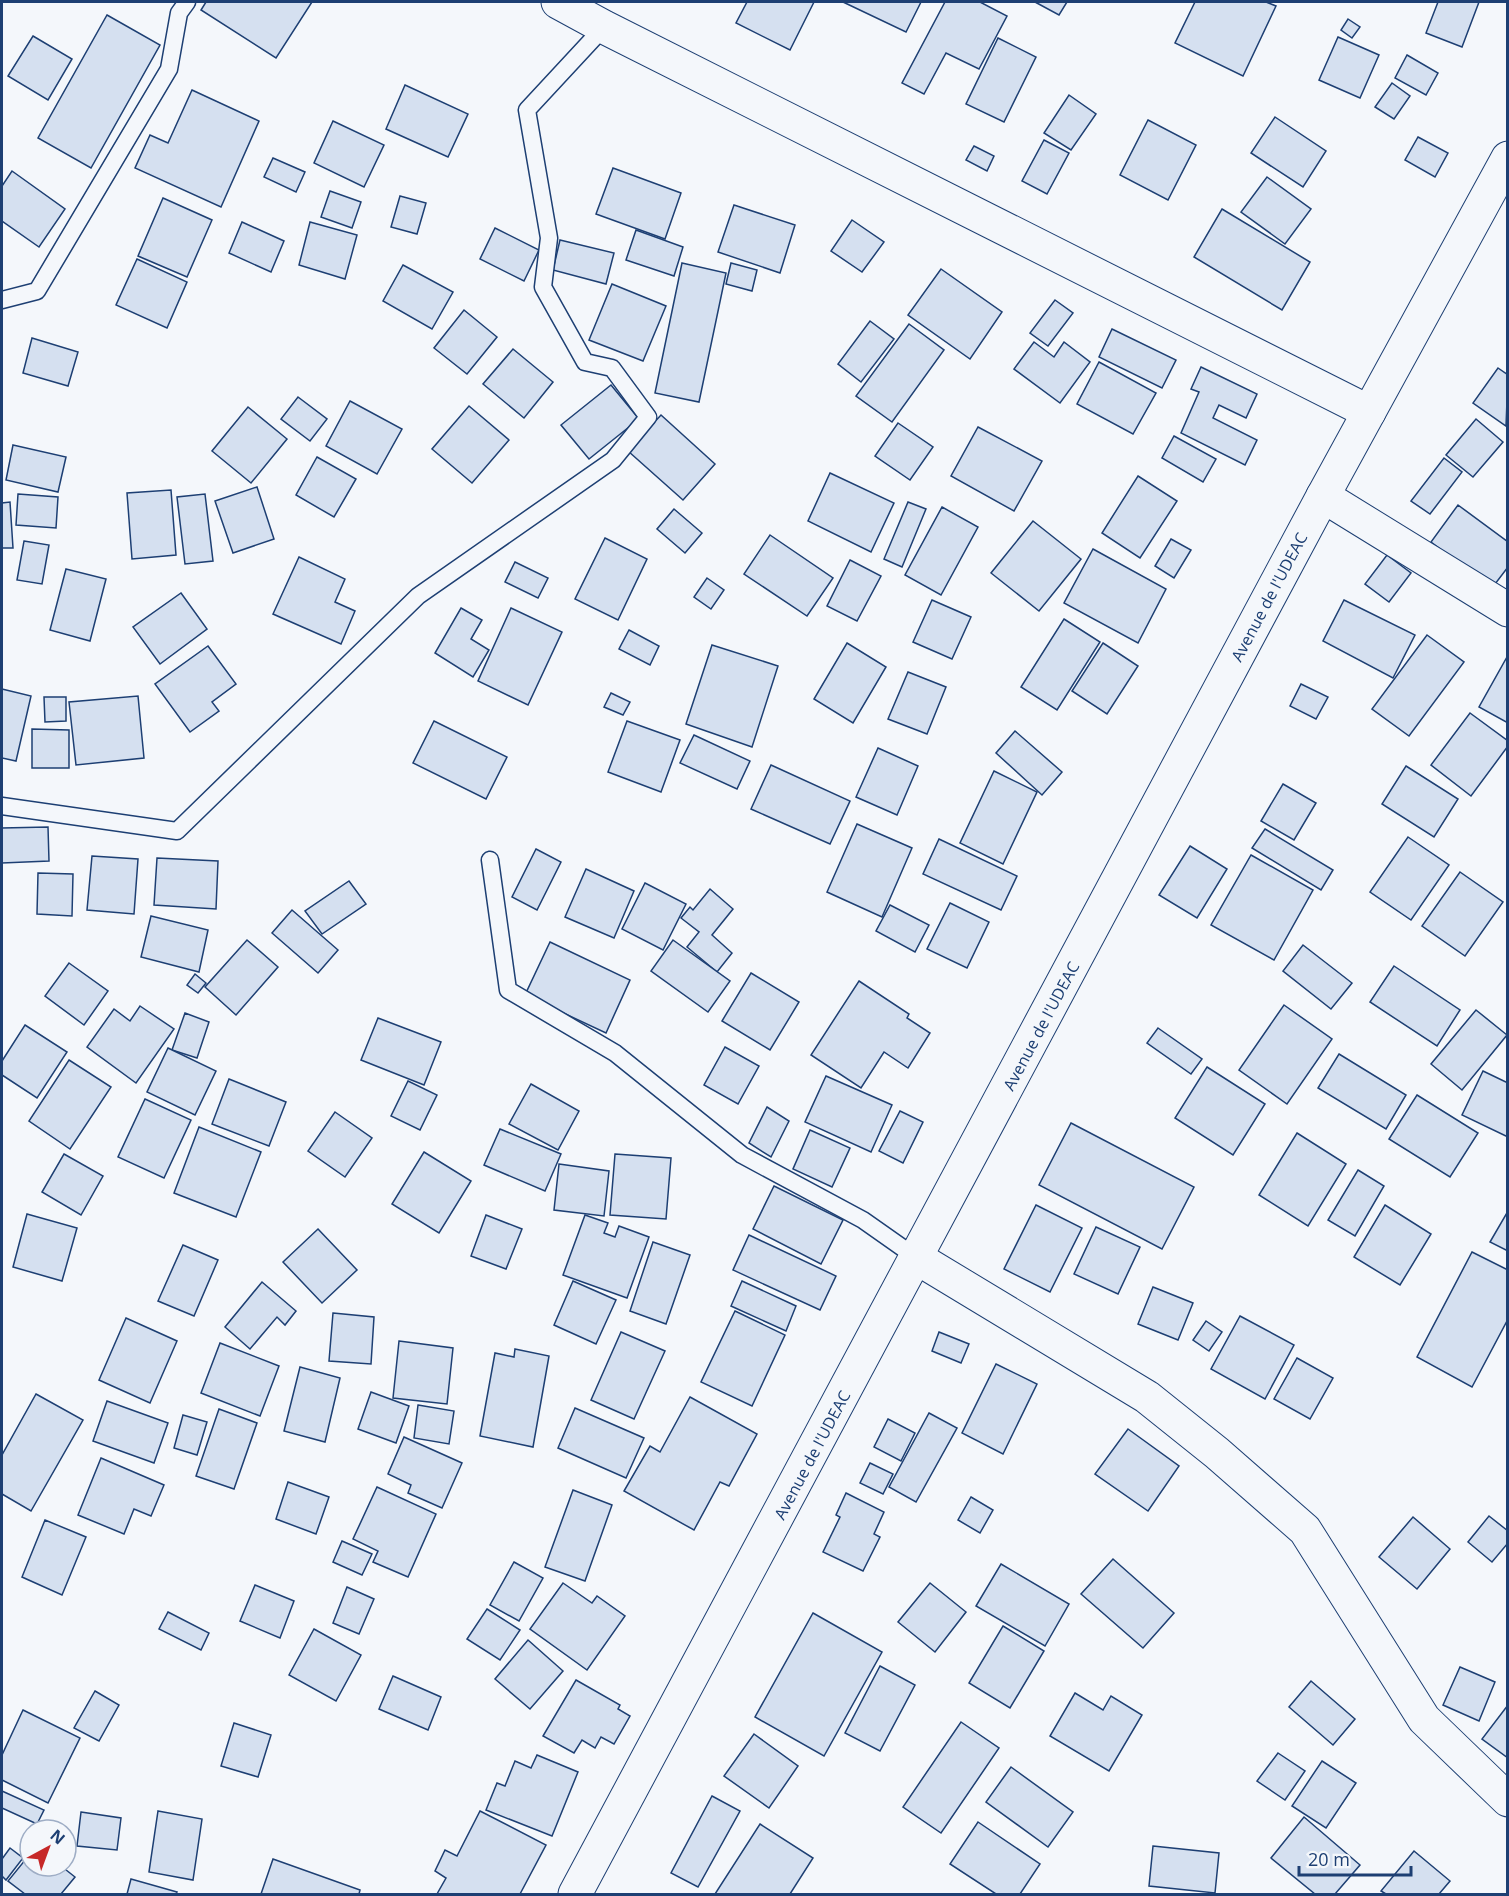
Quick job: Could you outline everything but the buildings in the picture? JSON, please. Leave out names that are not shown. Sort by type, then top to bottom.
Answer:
[{"type":"main road","points":[[558,2],[1369,412]]},
{"type":"main road","name":"Avenue de I'UDEAC","points":[[575,1894],[1323,496],[1508,158]]},
{"type":"main road","points":[[1323,496],[1508,610]]},
{"type":"main road","points":[[917,1258],[1147,1397],[1217,1453],[1305,1530],[1424,1719],[1508,1800]]},
{"type":"lane","points":[[2,300],[37,291],[169,69],[179,13],[187,2]]},
{"type":"lane","points":[[2,806],[177,831],[418,596],[613,460],[648,417],[612,368],[585,362],[543,287],[549,238],[526,110],[604,27]]},
{"type":"lane","points":[[490,860],[508,990],[615,1053],[742,1155],[863,1220],[917,1258]]}]
